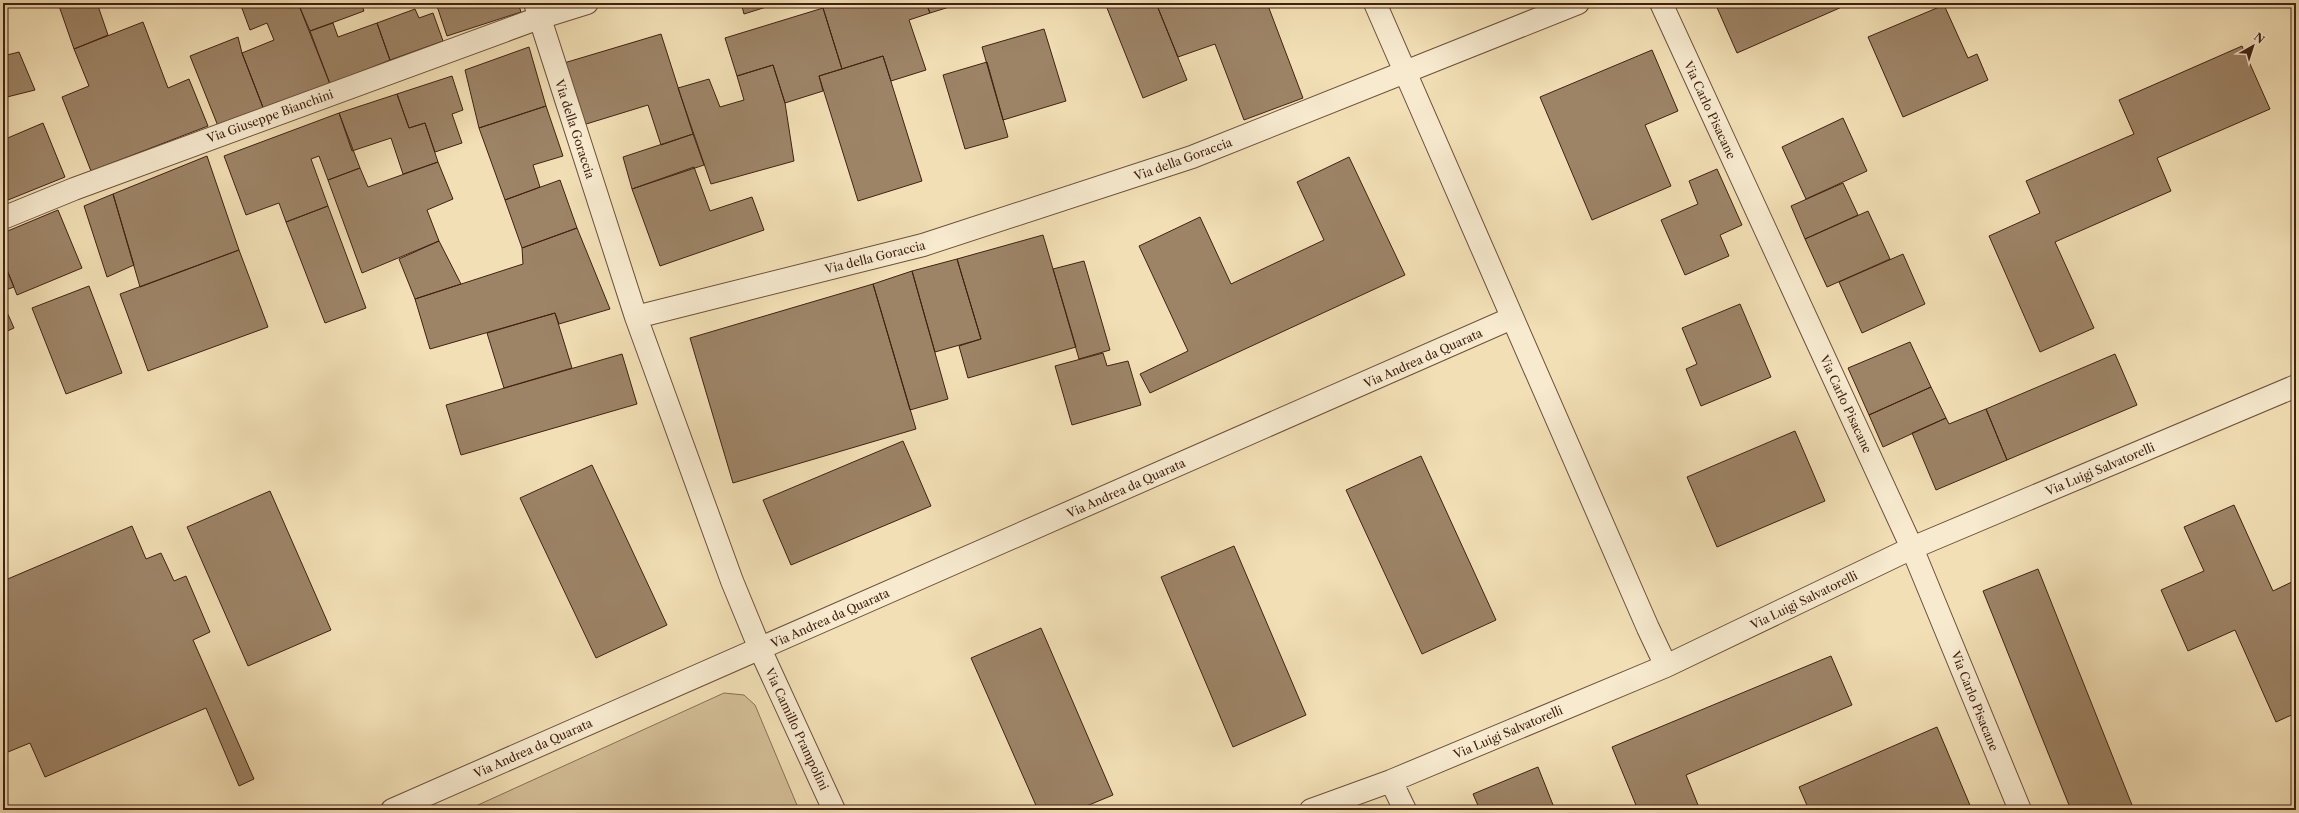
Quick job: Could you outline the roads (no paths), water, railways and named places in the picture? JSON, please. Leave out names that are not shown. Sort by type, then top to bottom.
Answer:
[{"type":"street","name":"Via Giuseppe Bianchini","points":[[3,218],[74,188],[537,10],[586,3]]},
{"type":"street","points":[[1375,3],[1403,72],[1666,666]]},
{"type":"street","name":"Via della Goraccia","points":[[537,10],[636,317],[923,245],[1192,157],[1403,72],[1471,47],[1578,3]]},
{"type":"street","name":"Via Carlo Pisacane","points":[[1661,3],[1912,548],[2020,810]]},
{"type":"street","name":"Via Camillo Prampolini","points":[[636,317],[732,581],[760,649],[834,810]]},
{"type":"street","name":"Via Andrea da Quarata","points":[[392,810],[1512,318]]},
{"type":"street","name":"Via Luigi Salvatorelli","points":[[1311,810],[1391,780],[1666,666],[1912,548],[2296,386]]},
{"type":"street","points":[[1391,780],[1405,810]]}]
